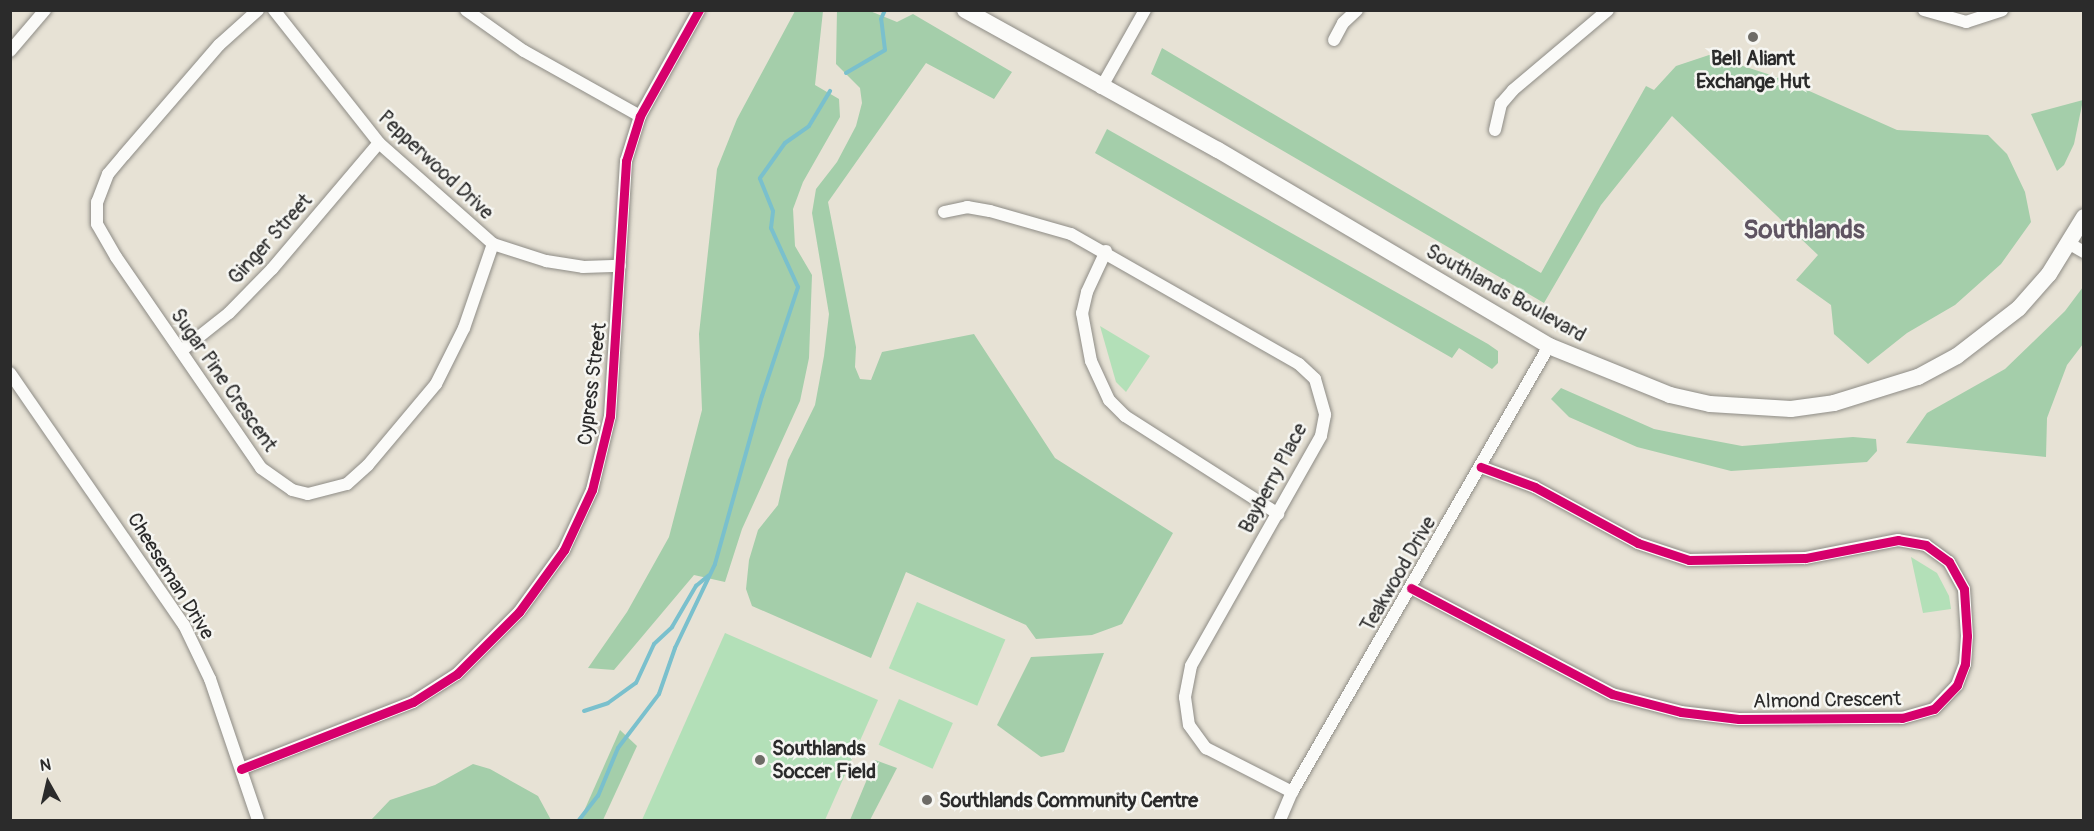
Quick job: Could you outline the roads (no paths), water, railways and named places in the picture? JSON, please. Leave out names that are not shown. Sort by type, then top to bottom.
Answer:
[{"type":"main road","name":"Southlands Boulevard","points":[[965,10],[1328,213],[1549,346],[1661,392],[1710,404],[1791,409],[1834,403],[1878,393],[1957,356],[2019,308],[2077,248],[2084,217]]},
{"type":"street","points":[[10,51],[45,10]]},
{"type":"street","name":"Sugar Pine Crescent","points":[[258,10],[219,45],[108,174],[97,202],[97,224],[116,257],[261,468],[292,490],[324,492],[347,484],[368,465],[436,384],[464,328],[493,244]]},
{"type":"street","name":"Pepperwood Drive","points":[[274,10],[380,143],[493,244],[546,261],[583,267],[620,266]]},
{"type":"street","points":[[466,10],[524,51],[640,116]]},
{"type":"street","name":"Cypress Street","points":[[241,769],[412,702],[477,658],[536,591],[564,550],[599,470],[617,363],[622,188],[640,116],[699,10]]},
{"type":"street","points":[[1101,88],[1145,10]]},
{"type":"street","points":[[1334,40],[1343,23],[1357,10]]},
{"type":"street","points":[[1495,130],[1506,97],[1608,10]]},
{"type":"street","points":[[1924,10],[1966,22],[1979,21],[2002,10]]},
{"type":"street","name":"Ginger Street","points":[[181,351],[230,313],[272,269],[380,143]]},
{"type":"street","name":"Bayberry Place","points":[[944,212],[967,207],[990,211],[1071,234],[1106,251],[1299,363],[1315,379],[1325,415],[1321,436],[1191,666],[1185,705],[1192,731],[1206,748],[1292,792]]},
{"type":"street","points":[[1106,251],[1087,292],[1082,313],[1091,361],[1109,400],[1125,416],[1278,514]]},
{"type":"street","name":"Teakwood Drive","points":[[1280,820],[1292,792],[1549,346]]},
{"type":"street","name":"Cheeseman Drive","points":[[10,373],[184,625],[210,679],[258,820]]},
{"type":"street","name":"Almond Crescent","points":[[1411,588],[1612,694],[1681,712],[1739,719],[1902,718],[1934,710],[1957,685],[1965,664],[1967,636],[1964,589],[1949,562],[1926,545],[1898,540],[1805,558],[1689,560],[1638,543],[1535,488],[1480,467]]},
{"type":"waterway","points":[[846,73],[885,50],[881,19],[885,10]]},
{"type":"waterway","points":[[579,820],[598,796],[618,748],[659,694],[675,648],[715,564],[762,396],[798,287],[771,228],[773,211],[760,178],[785,143],[809,126],[830,91]]},
{"type":"waterway","points":[[584,711],[608,703],[636,683],[654,644],[672,627],[696,586],[708,576]]},
{"type":"place","name":"Bell Aliant Exchange Hut","points":[[1753,37]]},
{"type":"place","name":"Southlands Soccer Field","points":[[760,760]]},
{"type":"place","name":"Southlands Community Centre","points":[[927,800]]},
{"type":"district","name":"Southlands","points":[[1804,231]]}]
